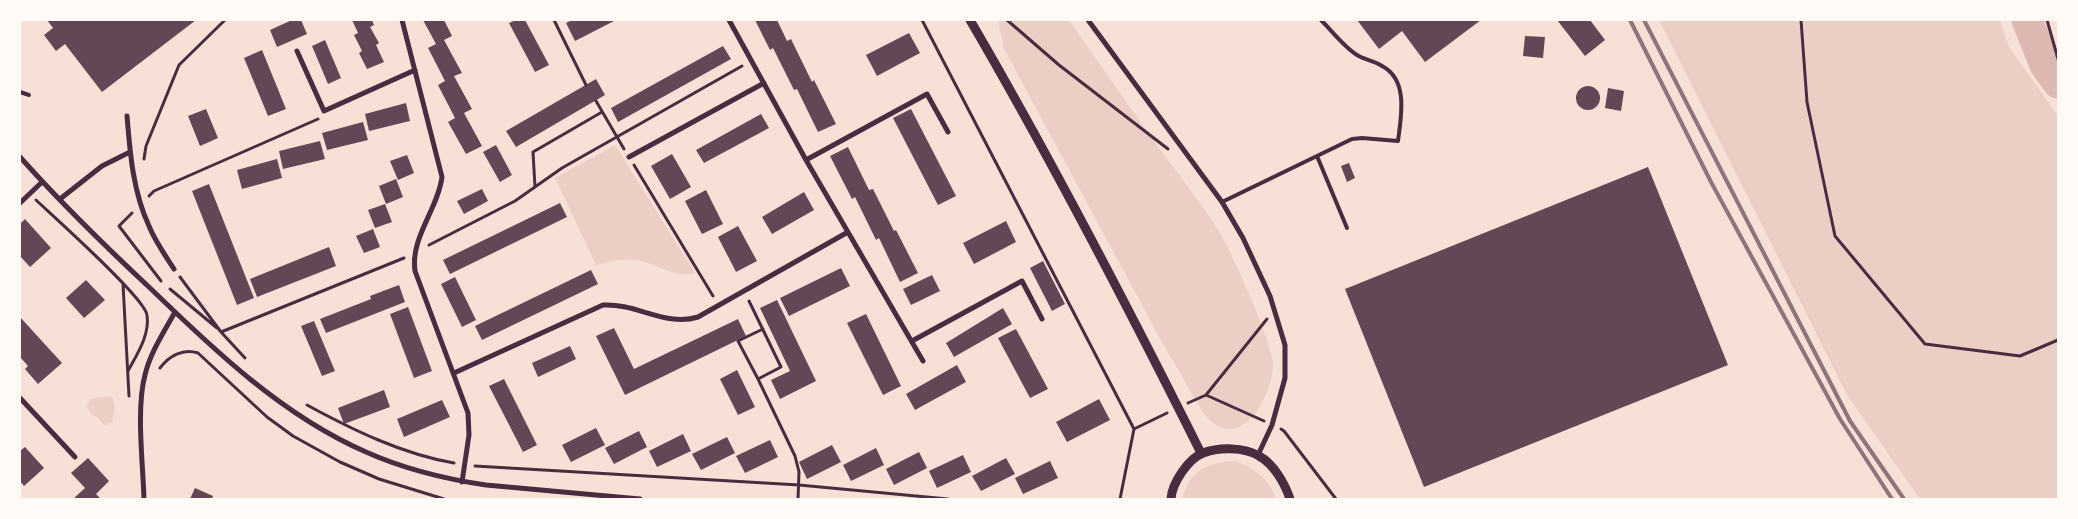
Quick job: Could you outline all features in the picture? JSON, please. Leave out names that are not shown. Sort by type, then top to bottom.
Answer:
[{"type":"street","points":[[402,20],[442,177],[439,191],[414,254],[413,262],[417,281],[466,405],[469,435],[462,482]]},
{"type":"street","points":[[729,20],[806,160],[923,360]]},
{"type":"street","points":[[970,20],[1027,118],[1104,260],[1201,453]]},
{"type":"street","points":[[1088,20],[1222,202],[1243,238],[1275,309],[1285,345],[1285,378],[1272,425],[1258,455]]},
{"type":"street","points":[[297,51],[324,111],[415,70]]},
{"type":"street","points":[[629,156],[764,83]]},
{"type":"street","points":[[806,160],[927,94],[948,132]]},
{"type":"street","points":[[127,116],[130,152],[146,220],[174,269]]},
{"type":"street","points":[[60,199],[102,166],[130,152]]},
{"type":"street","points":[[20,156],[42,182],[175,312],[270,393],[298,415],[330,434],[366,452],[403,466],[462,482],[598,498],[640,499]]},
{"type":"street","points":[[20,203],[42,182]]},
{"type":"street","points":[[454,373],[603,306],[620,306],[670,319],[683,320],[698,317],[848,232]]},
{"type":"street","points":[[912,341],[1022,282],[1042,319]]},
{"type":"street","points":[[144,499],[142,384],[145,372],[159,340],[175,312]]},
{"type":"street","points":[[20,398],[75,457]]},
{"type":"street","points":[[1171,499],[1179,478],[1188,465],[1201,453],[1224,448],[1258,455],[1268,462],[1278,475],[1290,499]]},
{"type":"lane","points":[[1222,202],[1357,138],[1398,141],[1402,104],[1397,82],[1388,69],[1355,54],[1321,20]]},
{"type":"lane","points":[[20,92],[29,94]]},
{"type":"lane","points":[[1317,156],[1347,228]]},
{"type":"path","points":[[144,162],[146,146],[180,65],[225,20]]},
{"type":"path","points":[[554,20],[586,85]]},
{"type":"path","points":[[922,20],[1134,429],[1120,499]]},
{"type":"path","points":[[1007,20],[1060,65],[1168,150]]},
{"type":"path","points":[[1801,20],[1807,102],[1835,236],[1925,344],[2020,356],[2058,340]]},
{"type":"path","points":[[2047,20],[2058,58]]},
{"type":"path","points":[[221,332],[414,254],[441,238],[515,201],[562,168],[751,61]]},
{"type":"path","points":[[596,101],[719,306]]},
{"type":"path","points":[[149,187],[152,192],[326,116],[324,111]]},
{"type":"path","points":[[535,187],[531,156],[533,152],[602,112]]},
{"type":"path","points":[[30,194],[146,308],[148,320],[145,336],[128,372]]},
{"type":"path","points":[[119,226],[163,284],[221,332]]},
{"type":"path","points":[[174,269],[221,332],[249,362]]},
{"type":"path","points":[[123,284],[129,401]]},
{"type":"path","points":[[745,292],[781,367],[758,379]]},
{"type":"path","points":[[1134,429],[1206,395],[1275,309]]},
{"type":"path","points":[[763,329],[738,341],[795,456],[799,472],[798,499]]},
{"type":"path","points":[[157,372],[166,360],[178,353],[189,351],[198,353],[267,416],[294,436],[340,462],[378,479],[444,499]]},
{"type":"path","points":[[1206,395],[1284,431],[1336,499]]},
{"type":"path","points":[[305,404],[374,439],[442,461],[464,465],[799,485],[948,499]]},
{"type":"shaded area","points":[[998,20],[1069,20],[1198,200],[1227,245],[1252,301],[1273,360],[1271,380],[1266,395],[1250,420],[1239,427],[1227,429],[1215,424],[1202,411],[1163,344],[1004,49]]},
{"type":"shaded area","points":[[1659,20],[2000,20],[2009,47],[2058,116],[2058,499],[1920,499],[1847,395]]},
{"type":"shaded area","points":[[615,145],[695,273],[680,274],[642,261],[630,260],[596,265],[555,178]]},
{"type":"shaded area","points":[[107,396],[113,398],[115,407],[112,423],[104,425],[97,417],[90,413],[86,405],[91,399]]},
{"type":"shaded area","points":[[1235,461],[1249,467],[1260,475],[1270,486],[1276,499],[1182,499],[1190,481],[1201,470],[1207,466]]},
{"type":"building","points":[[47,20],[196,20],[102,92],[65,44],[56,51],[44,35],[53,28]]},
{"type":"building","points":[[292,20],[301,20],[307,34],[277,47],[270,30]]},
{"type":"building","points":[[352,20],[372,20],[374,25],[370,27],[379,43],[376,45],[384,62],[367,69],[359,53],[362,51],[354,35],[358,33]]},
{"type":"building","points":[[423,20],[444,20],[452,36],[444,40],[462,73],[454,76],[472,109],[464,113],[482,146],[466,154],[448,122],[455,118],[438,85],[445,81],[428,48],[436,44]]},
{"type":"building","points":[[516,20],[525,20],[549,65],[535,72],[509,23]]},
{"type":"building","points":[[572,20],[616,20],[575,41],[566,23]]},
{"type":"building","points":[[755,20],[777,20],[787,41],[791,39],[812,82],[814,80],[836,124],[818,132],[797,89],[794,90],[773,48],[770,50]]},
{"type":"building","points":[[1357,20],[1481,20],[1425,62],[1402,31],[1379,49]]},
{"type":"building","points":[[1557,20],[1590,20],[1605,40],[1585,56]]},
{"type":"building","points":[[909,33],[920,53],[877,76],[866,55]]},
{"type":"building","points":[[1525,36],[1545,37],[1543,58],[1523,56]]},
{"type":"building","points":[[325,40],[341,78],[328,84],[312,46]]},
{"type":"building","points":[[723,46],[731,59],[618,122],[611,108]]},
{"type":"building","points":[[262,50],[286,109],[268,116],[244,58]]},
{"type":"building","points":[[596,79],[605,95],[516,147],[506,131]]},
{"type":"building","points":[[1588,86],[1597,89],[1600,98],[1597,107],[1588,110],[1579,107],[1576,98],[1579,89]]},
{"type":"building","points":[[1608,88],[1624,91],[1621,111],[1605,108]]},
{"type":"building","points":[[406,103],[410,121],[369,131],[365,114]]},
{"type":"building","points":[[206,109],[218,138],[200,146],[188,116]]},
{"type":"building","points":[[911,109],[956,196],[938,205],[893,118]]},
{"type":"building","points":[[761,114],[769,128],[704,163],[696,150]]},
{"type":"building","points":[[363,122],[368,140],[327,150],[322,133]]},
{"type":"building","points":[[320,141],[325,159],[283,169],[279,151]]},
{"type":"building","points":[[496,145],[512,175],[500,182],[483,152]]},
{"type":"building","points":[[848,147],[869,190],[873,189],[918,273],[900,282],[879,238],[876,240],[855,197],[852,199],[830,156]]},
{"type":"building","points":[[672,154],[691,187],[670,199],[651,166]]},
{"type":"building","points":[[407,155],[414,173],[398,180],[390,161]]},
{"type":"building","points":[[277,159],[282,178],[242,189],[237,170]]},
{"type":"building","points":[[1349,163],[1355,178],[1347,182],[1341,166]]},
{"type":"building","points":[[1648,167],[1728,365],[1424,487],[1345,289]]},
{"type":"building","points":[[396,179],[403,197],[386,204],[379,186]]},
{"type":"building","points":[[209,184],[254,298],[237,305],[192,191]]},
{"type":"building","points":[[482,189],[488,201],[464,214],[457,201]]},
{"type":"building","points":[[706,190],[723,224],[702,234],[685,201]]},
{"type":"building","points":[[804,192],[814,210],[772,234],[762,217]]},
{"type":"building","points":[[560,203],[567,217],[450,274],[443,260]]},
{"type":"building","points":[[385,204],[392,222],[375,228],[368,210]]},
{"type":"building","points":[[25,219],[51,248],[30,267],[20,256],[20,224]]},
{"type":"building","points":[[1006,221],[1016,242],[974,264],[963,243]]},
{"type":"building","points":[[738,226],[757,261],[736,272],[718,237]]},
{"type":"building","points":[[373,229],[380,247],[364,253],[356,236]]},
{"type":"building","points":[[329,247],[336,266],[257,297],[250,279]]},
{"type":"building","points":[[1043,261],[1065,304],[1052,311],[1030,268]]},
{"type":"building","points":[[841,268],[850,286],[789,316],[780,298]]},
{"type":"building","points":[[591,270],[598,284],[482,340],[475,326]]},
{"type":"building","points":[[932,275],[940,291],[911,305],[903,289]]},
{"type":"building","points":[[455,277],[476,320],[462,327],[441,284]]},
{"type":"building","points":[[86,280],[105,300],[84,318],[66,298]]},
{"type":"building","points":[[399,285],[405,302],[326,333],[320,319],[371,299],[370,296]]},
{"type":"building","points":[[777,300],[816,381],[780,399],[771,380],[790,371],[760,308]]},
{"type":"building","points":[[408,307],[432,371],[414,378],[390,314]]},
{"type":"building","points":[[1003,308],[1012,324],[954,357],[946,343]]},
{"type":"building","points":[[866,314],[901,386],[883,395],[847,323]]},
{"type":"building","points":[[20,317],[62,363],[38,384],[25,369],[28,366],[20,357]]},
{"type":"building","points":[[738,319],[746,336],[625,395],[596,336],[614,328],[634,369]]},
{"type":"building","points":[[314,321],[335,371],[322,376],[301,326]]},
{"type":"building","points":[[1016,329],[1048,389],[1030,398],[998,338]]},
{"type":"building","points":[[570,346],[576,359],[538,377],[532,363]]},
{"type":"building","points":[[957,365],[966,382],[915,410],[906,394]]},
{"type":"building","points":[[737,370],[755,407],[738,415],[720,379]]},
{"type":"building","points":[[504,379],[537,445],[523,452],[489,386]]},
{"type":"building","points":[[384,390],[390,407],[344,424],[338,408]]},
{"type":"building","points":[[1099,399],[1110,420],[1067,442],[1056,422]]},
{"type":"building","points":[[442,400],[450,417],[404,437],[397,419]]},
{"type":"building","points":[[596,428],[605,445],[571,462],[562,445]]},
{"type":"building","points":[[639,431],[647,447],[614,464],[605,448]]},
{"type":"building","points":[[683,434],[691,451],[657,467],[649,451]]},
{"type":"building","points":[[727,437],[735,453],[701,470],[692,454]]},
{"type":"building","points":[[770,440],[778,457],[745,473],[736,456]]},
{"type":"building","points":[[832,445],[841,462],[807,479],[799,462]]},
{"type":"building","points":[[25,447],[44,468],[24,486],[20,481],[20,451]]},
{"type":"building","points":[[876,448],[884,465],[851,481],[843,465]]},
{"type":"building","points":[[919,452],[927,468],[894,485],[886,469]]},
{"type":"building","points":[[963,455],[971,472],[937,488],[929,471]]},
{"type":"building","points":[[88,458],[109,481],[96,494],[101,499],[73,499],[85,488],[71,473]]},
{"type":"building","points":[[1006,458],[1015,474],[981,491],[972,476]]},
{"type":"building","points":[[1050,461],[1058,478],[1023,494],[1015,478]]},
{"type":"building","points":[[195,488],[213,496],[212,499],[190,499]]},
{"type":"waterway","points":[[2027,20],[2045,65],[2058,83]]},
{"type":"railway","points":[[1630,20],[1711,182],[1840,419],[1892,499]]},
{"type":"railway","points":[[1644,20],[1850,421],[1904,499]]}]
